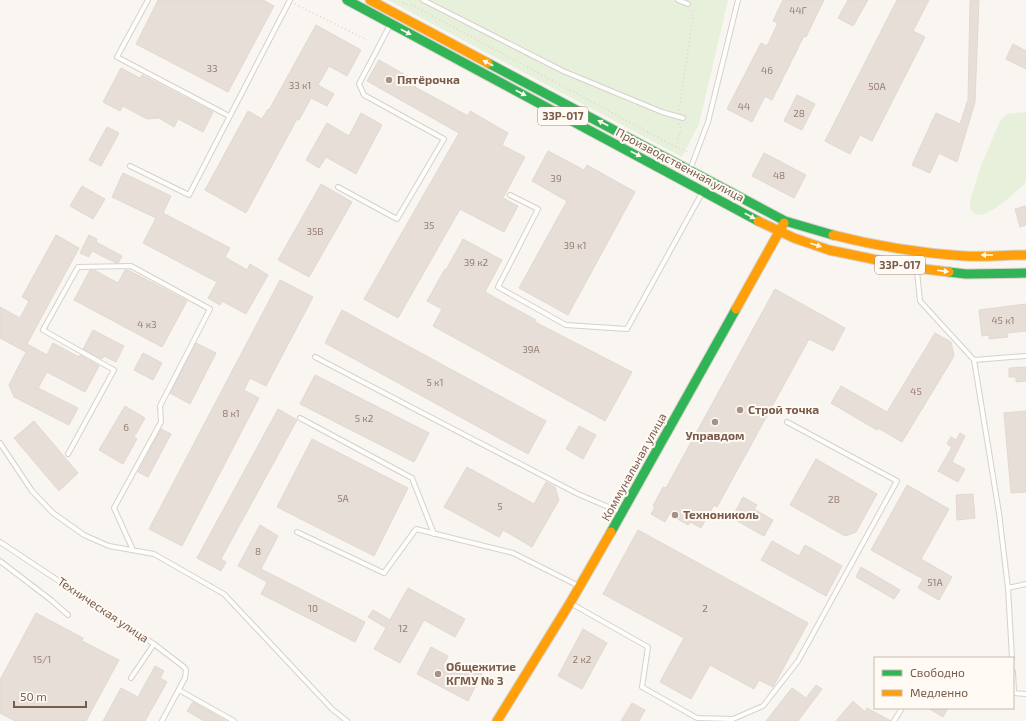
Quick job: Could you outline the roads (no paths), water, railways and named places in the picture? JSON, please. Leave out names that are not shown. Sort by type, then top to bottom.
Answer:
[{"type":"main road","name":"Производственная улица","points":[[347,0],[779,232],[829,250],[881,262],[916,268],[966,274],[1026,273]]},
{"type":"main road","name":"Производственная улица","points":[[370,0],[785,221],[825,234],[916,252],[957,255],[1026,255]]},
{"type":"main road","name":"Коммунальная улица","points":[[497,721],[580,586],[785,221]]},
{"type":"lane","points":[[148,0],[117,57],[230,116]]},
{"type":"lane","points":[[130,166],[189,195],[290,0]]},
{"type":"lane","points":[[423,0],[563,71],[662,112],[683,118]]},
{"type":"lane","points":[[678,0],[688,4]]},
{"type":"lane","points":[[690,170],[708,122],[738,0]]},
{"type":"lane","points":[[338,187],[397,219],[444,139],[364,96],[359,84],[391,23]]},
{"type":"lane","points":[[510,196],[538,209],[498,287],[566,325],[627,329],[703,190]]},
{"type":"lane","points":[[68,454],[114,370],[43,330],[78,267],[131,266],[210,308],[160,406],[161,422],[114,508],[132,550]]},
{"type":"lane","points":[[916,268],[920,301],[974,360],[999,513],[1008,588],[1012,657]]},
{"type":"lane","points":[[974,360],[1026,356]]},
{"type":"lane","points":[[315,357],[578,494],[622,513]]},
{"type":"lane","points":[[300,418],[412,478],[434,534]]},
{"type":"lane","points":[[570,603],[648,647],[642,687],[697,718],[733,719],[763,706],[798,661],[897,481],[786,422]]},
{"type":"lane","points":[[0,443],[32,491],[53,513],[90,538],[109,546],[154,554],[224,594],[332,709],[347,721]]},
{"type":"lane","points":[[297,532],[384,574],[416,530],[513,553],[580,586]]},
{"type":"lane","name":"Техническая улица","points":[[0,542],[154,644],[181,664],[186,670],[186,678],[178,690]]},
{"type":"lane","points":[[0,561],[68,615]]},
{"type":"lane","points":[[1008,588],[1026,584]]},
{"type":"lane","points":[[131,678],[154,644]]},
{"type":"lane","points":[[162,721],[178,690],[234,721]]},
{"type":"lane","points":[[1014,693],[1026,694]]},
{"type":"lane","points":[[894,721],[901,709]]},
{"type":"place","name":"Пятёрочка","points":[[389,80]]},
{"type":"place","name":"Строй точка","points":[[740,410]]},
{"type":"place","name":"Управдом","points":[[715,422]]},
{"type":"place","name":"Технониколь","points":[[675,515]]},
{"type":"place","name":"Общежитие КГМУ № 3","points":[[438,674]]}]
